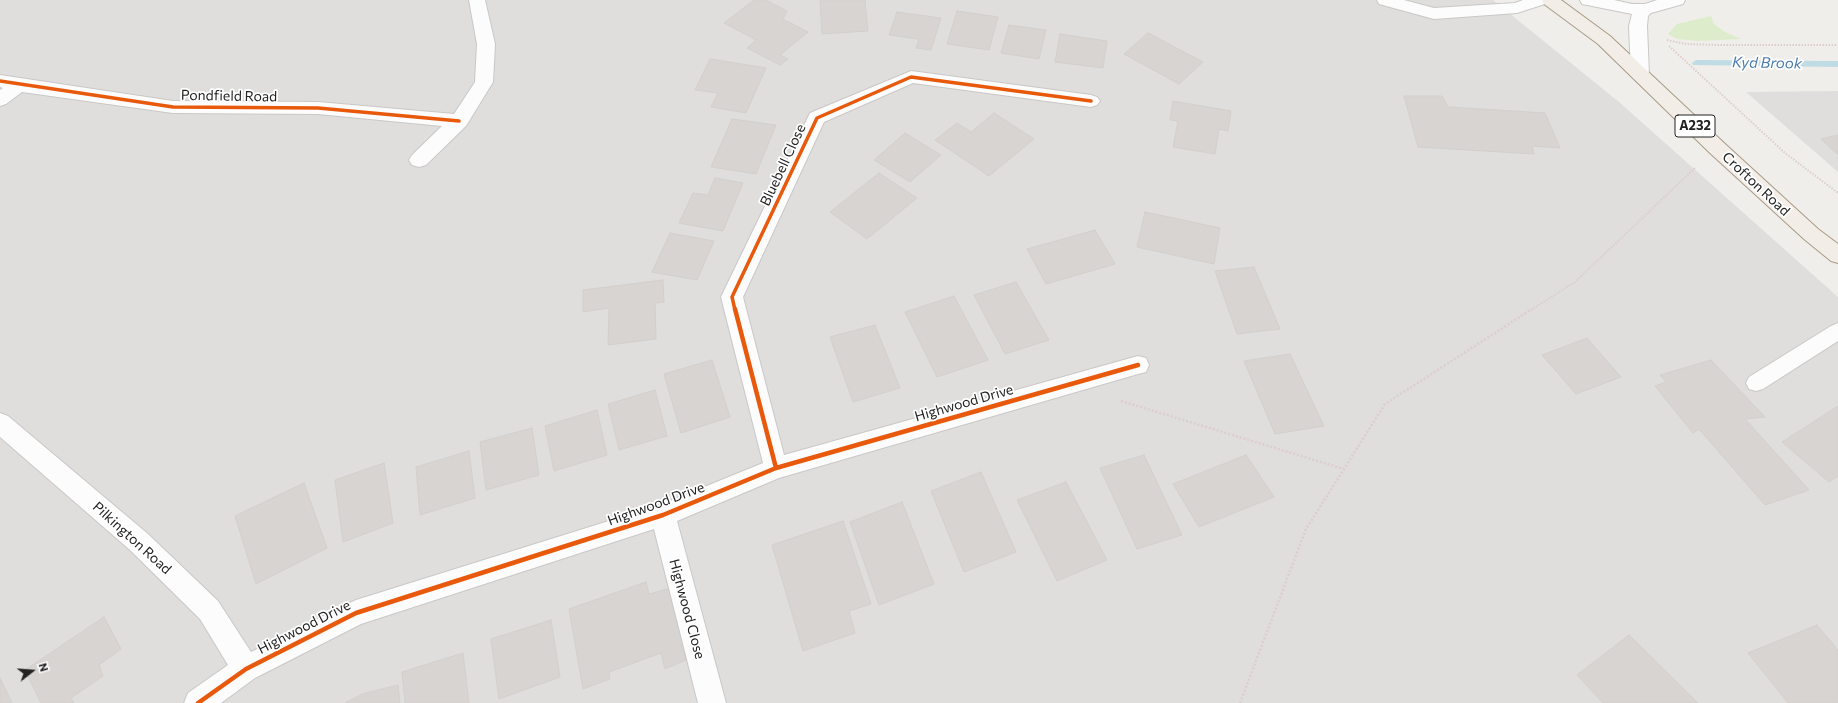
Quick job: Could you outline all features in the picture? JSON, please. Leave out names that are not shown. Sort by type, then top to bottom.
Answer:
[{"type":"main road","name":"Crofton Road","points":[[1550,0],[1604,40],[1717,148],[1811,234],[1838,255]]},
{"type":"street","points":[[419,160],[459,121],[484,82],[486,44],[477,0]]},
{"type":"street","points":[[1385,0],[1434,14],[1517,8],[1539,0]]},
{"type":"street","points":[[1588,0],[1632,9],[1645,9],[1677,0]]},
{"type":"street","points":[[1640,74],[1638,26],[1640,15],[1645,9]]},
{"type":"street","name":"Bluebell Close","points":[[776,468],[732,297],[817,118],[911,76],[1091,101]]},
{"type":"street","name":"Pondfield Road","points":[[0,81],[18,85],[173,107],[318,108],[459,121]]},
{"type":"street","points":[[0,100],[18,85]]},
{"type":"street","name":"Highwood Drive","points":[[198,703],[246,669],[356,612],[663,515],[776,468],[1138,365]]},
{"type":"street","name":"Pilkington Road","points":[[0,423],[139,542],[209,610],[246,669]]},
{"type":"street","name":"Highwood Close","points":[[663,515],[712,703]]},
{"type":"lane","points":[[1756,383],[1838,331]]},
{"type":"path","points":[[1838,45],[1686,44],[1661,39],[1784,153],[1838,193]]},
{"type":"path","points":[[1240,703],[1306,529],[1385,404],[1575,282],[1717,148]]},
{"type":"path","points":[[1069,385],[1344,469]]},
{"type":"shaded area","points":[[0,0],[1493,0],[1619,102],[1838,297],[1838,703],[0,703]]},
{"type":"shaded area","points":[[1838,91],[1838,172],[1746,92]]},
{"type":"green space","points":[[1711,16],[1714,24],[1725,32],[1741,39],[1698,41],[1677,39],[1668,34],[1677,24]]},
{"type":"building","points":[[754,0],[766,0],[787,11],[783,19],[808,32],[780,55],[788,59],[780,65],[747,48],[756,40],[724,23]]},
{"type":"building","points":[[820,0],[865,0],[868,31],[822,34]]},
{"type":"building","points":[[957,11],[998,17],[989,50],[947,44]]},
{"type":"building","points":[[897,12],[941,18],[931,50],[916,48],[919,39],[889,35]]},
{"type":"building","points":[[1009,25],[1046,30],[1039,59],[1001,53]]},
{"type":"building","points":[[1148,33],[1203,62],[1179,84],[1124,54]]},
{"type":"building","points":[[1060,34],[1107,41],[1103,68],[1055,62]]},
{"type":"building","points":[[710,59],[766,68],[746,113],[711,107],[718,93],[695,90]]},
{"type":"building","points":[[1404,96],[1442,96],[1448,107],[1545,113],[1560,148],[1532,146],[1534,154],[1418,147]]},
{"type":"building","points":[[1173,101],[1231,111],[1228,131],[1219,129],[1215,154],[1173,147],[1178,121],[1170,120]]},
{"type":"building","points":[[994,113],[1034,139],[989,176],[935,140],[957,123],[971,132]]},
{"type":"building","points":[[732,119],[776,125],[756,174],[711,167]]},
{"type":"building","points":[[905,133],[941,155],[910,182],[874,160]]},
{"type":"building","points":[[1838,135],[1838,155],[1821,139]]},
{"type":"building","points":[[879,173],[917,198],[867,239],[830,212]]},
{"type":"building","points":[[715,178],[743,183],[723,231],[679,223],[693,193],[708,195]]},
{"type":"building","points":[[1145,212],[1220,228],[1214,264],[1137,247]]},
{"type":"building","points":[[1095,230],[1115,264],[1046,284],[1027,249]]},
{"type":"building","points":[[670,233],[714,241],[697,280],[652,272]]},
{"type":"building","points":[[1254,267],[1280,329],[1237,334],[1215,271]]},
{"type":"building","points":[[663,280],[664,302],[655,303],[656,339],[608,345],[609,308],[583,312],[583,290]]},
{"type":"building","points":[[1016,282],[1049,340],[1005,354],[974,295]]},
{"type":"building","points":[[954,296],[988,360],[937,377],[905,312]]},
{"type":"building","points":[[875,325],[900,388],[853,402],[830,337]]},
{"type":"building","points":[[1587,338],[1621,377],[1576,394],[1542,355]]},
{"type":"building","points":[[1290,354],[1324,426],[1275,434],[1244,361]]},
{"type":"building","points":[[712,360],[730,417],[681,433],[664,374]]},
{"type":"building","points":[[1711,360],[1765,417],[1745,419],[1809,490],[1765,505],[1699,429],[1693,433],[1655,386],[1666,382],[1660,375]]},
{"type":"building","points":[[655,390],[667,436],[619,450],[608,404]]},
{"type":"building","points":[[1838,406],[1838,476],[1829,482],[1782,442]]},
{"type":"building","points":[[597,410],[607,455],[554,471],[545,426]]},
{"type":"building","points":[[532,428],[539,475],[486,490],[480,442]]},
{"type":"building","points":[[469,451],[475,498],[420,515],[416,467]]},
{"type":"building","points":[[1144,455],[1182,535],[1137,549],[1100,468]]},
{"type":"building","points":[[1246,455],[1274,497],[1199,527],[1173,484]]},
{"type":"building","points":[[384,463],[393,523],[343,542],[335,480]]},
{"type":"building","points":[[981,472],[1016,552],[964,572],[931,491]]},
{"type":"building","points":[[1066,482],[1107,560],[1057,581],[1017,500]]},
{"type":"building","points":[[304,483],[327,548],[256,584],[235,516]]},
{"type":"building","points":[[902,502],[934,584],[879,605],[850,522]]},
{"type":"building","points":[[843,521],[871,604],[849,611],[855,633],[803,651],[772,545]]},
{"type":"building","points":[[646,582],[649,594],[671,588],[684,644],[681,645],[686,660],[665,669],[661,653],[609,672],[610,679],[583,689],[569,609]]},
{"type":"building","points":[[104,617],[121,649],[99,665],[103,676],[71,698],[74,703],[41,703],[25,670]]},
{"type":"building","points":[[551,620],[560,677],[499,699],[491,639]]},
{"type":"building","points":[[1817,625],[1838,650],[1838,703],[1788,703],[1748,653]]},
{"type":"building","points":[[1629,635],[1698,703],[1603,703],[1577,675]]},
{"type":"building","points":[[463,653],[469,703],[405,703],[402,672]]},
{"type":"building","points":[[0,678],[12,703],[0,703]]},
{"type":"building","points":[[398,685],[400,703],[345,703],[362,694]]},
{"type":"waterway","name":"Kyd Brook","points":[[1696,63],[1838,64]]},
{"type":"cycle path","points":[[776,468],[732,297],[817,118],[911,77],[1091,101]]},
{"type":"cycle path","points":[[0,81],[18,85],[173,107],[318,108],[459,121]]},
{"type":"cycle path","points":[[198,703],[246,669],[356,613],[663,515],[776,468],[1138,365]]}]
